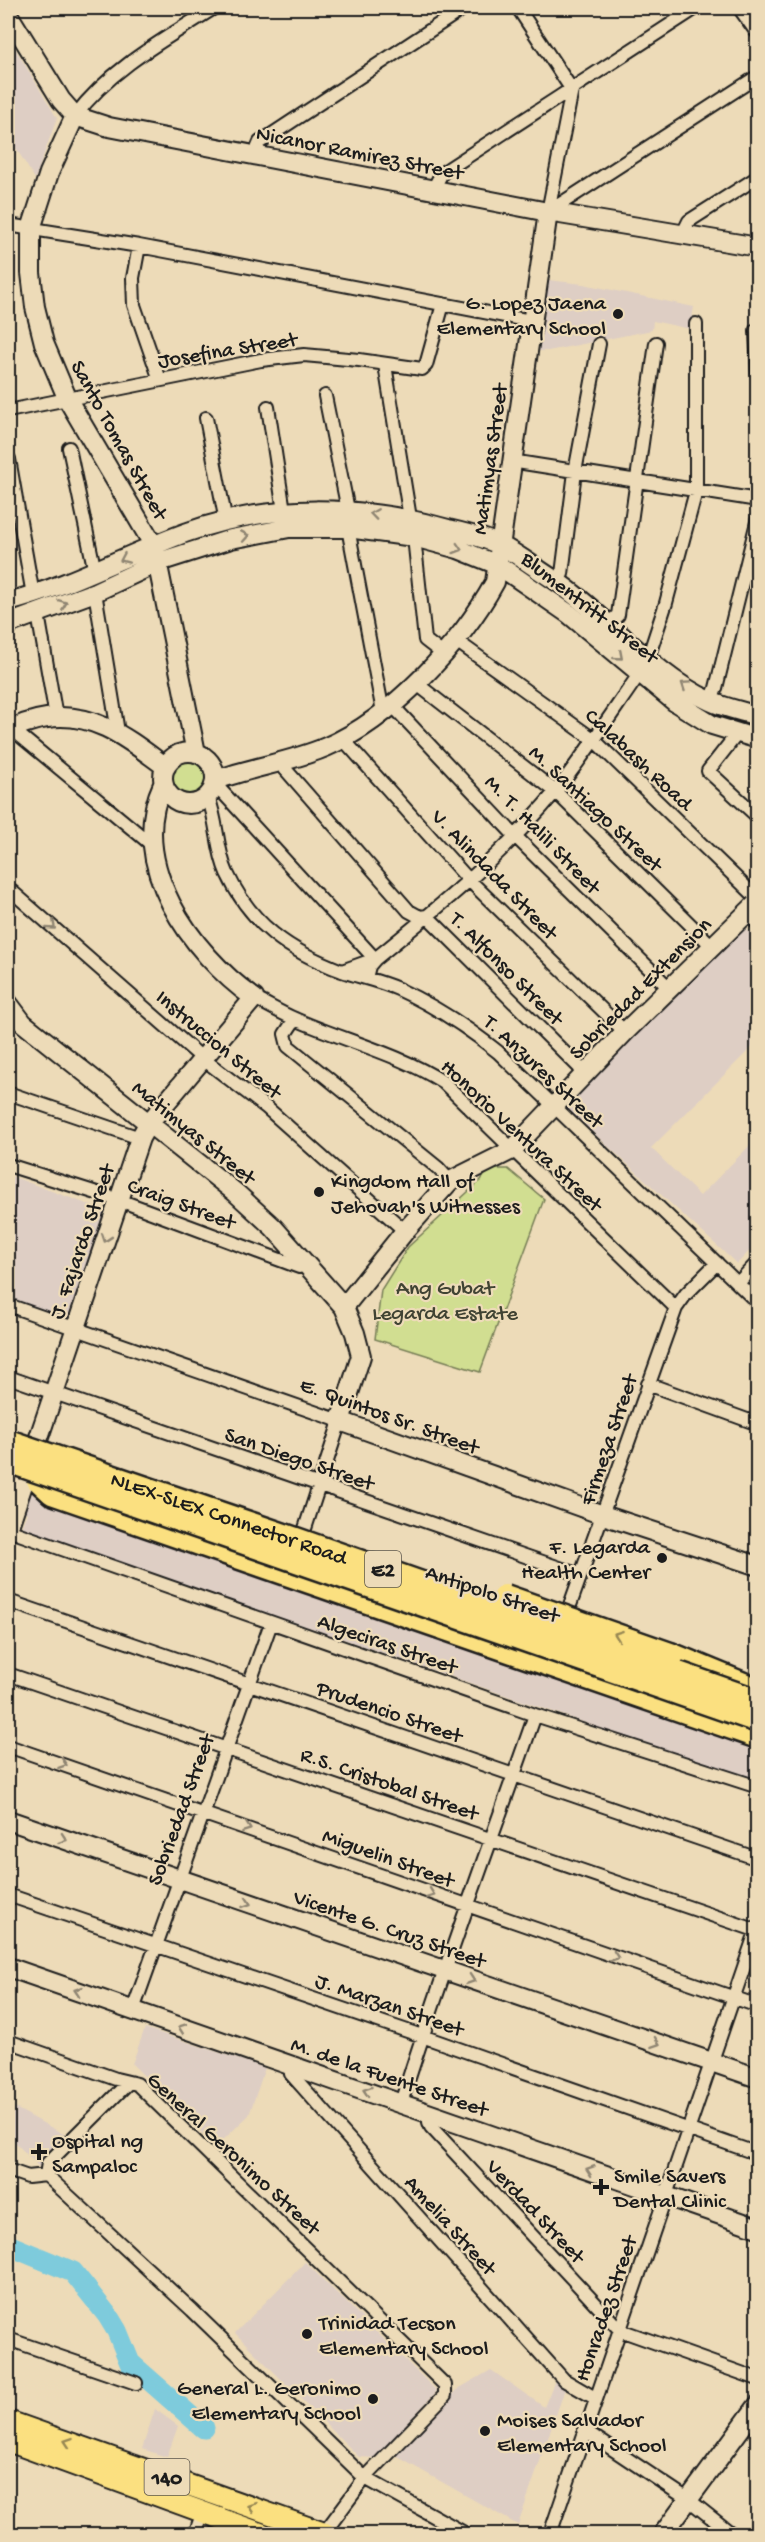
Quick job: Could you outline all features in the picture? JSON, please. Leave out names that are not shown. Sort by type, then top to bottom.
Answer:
[{"type":"highway","points":[[8,1427],[603,1629],[758,1690]]},
{"type":"highway","name":"NLEX-SLEX Connector Road","points":[[8,1441],[758,1701]]},
{"type":"highway","points":[[31,1460],[38,1480],[44,1488],[52,1492],[758,1737]]},
{"type":"highway","name":"NLEX-SLEX Connector Road","points":[[8,1461],[758,1721]]},
{"type":"main road","name":"140","points":[[8,2421],[325,2534]]},
{"type":"main road","name":"140","points":[[8,2441],[263,2535]]},
{"type":"street","name":"Santo Tomas Street","points":[[196,753],[156,554],[68,400],[44,343],[35,307],[31,273],[31,229],[49,173],[75,116],[93,93],[127,64],[214,8]]},
{"type":"street","points":[[254,156],[260,142],[464,8]]},
{"type":"street","points":[[518,8],[572,90]]},
{"type":"street","points":[[433,189],[442,173],[696,8]]},
{"type":"street","points":[[743,8],[758,29]]},
{"type":"street","points":[[8,14],[45,78],[60,100],[75,116]]},
{"type":"street","points":[[548,212],[758,76]]},
{"type":"street","name":"Matimyas Street","points":[[214,788],[241,771],[326,747],[343,739],[388,708],[417,684],[455,640],[487,597],[495,582],[548,212],[572,90]]},
{"type":"street","name":"Nicanor Ramirez Street","points":[[75,116],[109,127],[254,156],[548,212],[758,247]]},
{"type":"street","points":[[682,235],[689,221],[758,177]]},
{"type":"street","points":[[8,225],[138,246],[531,321]]},
{"type":"street","points":[[138,246],[133,278],[135,305],[160,380]]},
{"type":"street","name":"Josefina Street","points":[[8,411],[261,360],[304,356],[359,360],[422,369],[426,365],[443,304]]},
{"type":"street","points":[[366,978],[369,966],[375,959],[427,916],[515,836],[555,791],[644,666],[676,566],[696,491],[696,324]]},
{"type":"street","points":[[756,330],[758,374]]},
{"type":"street","points":[[609,623],[618,615],[656,343]]},
{"type":"street","points":[[556,582],[562,574],[575,472],[598,344]]},
{"type":"street","points":[[385,365],[410,518]]},
{"type":"street","points":[[325,396],[348,519],[388,708]]},
{"type":"street","points":[[268,407],[284,511]]},
{"type":"street","points":[[206,418],[226,522]]},
{"type":"street","points":[[69,447],[94,572]]},
{"type":"street","points":[[9,459],[33,595]]},
{"type":"street","points":[[511,461],[758,500]]},
{"type":"street","name":"Blumentritt Street","points":[[8,624],[95,592],[156,554],[186,532],[284,511],[348,519],[458,549],[498,565],[644,666],[711,701],[758,716]]},
{"type":"street","name":"Blumentritt Street","points":[[8,602],[94,572],[156,554],[348,519],[410,518],[500,545],[556,582],[609,623],[675,702],[712,725],[758,739]]},
{"type":"street","points":[[711,701],[758,518]]},
{"type":"street","points":[[414,537],[425,640],[443,654]]},
{"type":"street","points":[[95,592],[118,732]]},
{"type":"street","points":[[38,614],[56,717]]},
{"type":"street","name":"Calabash Road","points":[[455,640],[593,739],[755,909]]},
{"type":"street","name":"M. Santiago Street","points":[[417,684],[555,791],[713,946]]},
{"type":"street","name":"M. T. Halili Street","points":[[388,708],[669,988]]},
{"type":"street","points":[[152,845],[10,731],[26,722],[56,717],[91,720],[118,732],[164,776],[168,795],[177,802],[188,805],[199,804],[214,788]]},
{"type":"street","points":[[737,734],[708,771],[758,817]]},
{"type":"street","name":"V. Alindada Street","points":[[343,739],[468,879],[625,1032]]},
{"type":"street","points":[[254,998],[228,979],[183,925],[156,867],[152,845],[154,810],[164,776],[178,754],[196,753],[211,763],[214,788],[375,959]]},
{"type":"street","name":"T. Alfonso Street","points":[[279,762],[409,911],[420,917],[427,916],[585,1074]]},
{"type":"street","name":"T. Anzures Street","points":[[214,788],[222,858],[227,873],[246,905],[276,938],[305,955],[396,988],[465,1025],[498,1052],[758,1303]]},
{"type":"street","name":"Instruccion Street","points":[[8,888],[202,1058],[267,1108],[405,1231]]},
{"type":"street","name":"Sobriedad Extension","points":[[554,1106],[669,988],[755,909]]},
{"type":"street","points":[[342,970],[375,959]]},
{"type":"street","name":"Honorio Ventura Street","points":[[254,998],[295,1019],[419,1067],[443,1083],[676,1308]]},
{"type":"street","name":"J. Fajardo Street","points":[[8,1530],[144,1131],[202,1058],[254,998]]},
{"type":"street","name":"Matimyas Street","points":[[8,1003],[15,1021],[144,1131],[236,1193],[273,1227],[344,1307]]},
{"type":"street","points":[[295,1019],[285,1034],[288,1046],[438,1168],[450,1181]]},
{"type":"street","points":[[8,1093],[144,1131]]},
{"type":"street","points":[[298,1550],[362,1356],[344,1307],[405,1231],[450,1181],[512,1150],[554,1106]]},
{"type":"street","name":"Craig Street","points":[[8,1165],[119,1200],[299,1267],[307,1263]]},
{"type":"street","points":[[738,1283],[758,1262]]},
{"type":"street","name":"Firmeza Street","points":[[558,1641],[676,1308],[686,1294],[717,1263]]},
{"type":"street","name":"E. Quintos Sr. Street","points":[[8,1305],[603,1515],[758,1566]]},
{"type":"street","name":"San Diego Street","points":[[8,1377],[580,1575]]},
{"type":"street","points":[[648,1384],[758,1424]]},
{"type":"street","name":"Antipolo Street","points":[[8,1452],[298,1550],[758,1711]]},
{"type":"street","name":"Algeciras Street","points":[[8,1530],[534,1715],[758,1786]]},
{"type":"street","name":"Prudencio Street","points":[[8,1601],[249,1682],[513,1776],[758,1859]]},
{"type":"street","name":"Sobriedad Street","points":[[133,2010],[271,1623]]},
{"type":"street","name":"R.S. Cristobal Street","points":[[8,1674],[757,1929]]},
{"type":"street","points":[[401,2103],[443,1970],[468,1907],[489,1839],[534,1715]]},
{"type":"street","name":"Miguelin Street","points":[[8,1746],[204,1812],[468,1907],[758,2006]]},
{"type":"street","name":"Vicente G. Cruz Street","points":[[8,1820],[758,2078]]},
{"type":"street","name":"J. Marzan Street","points":[[8,1895],[422,2036],[758,2154]]},
{"type":"street","name":"Honradez Street","points":[[550,2535],[686,2130],[757,1929]]},
{"type":"street","name":"M. de la Fuente Street","points":[[8,1967],[758,2228]]},
{"type":"street","points":[[8,2041],[128,2084]]},
{"type":"street","name":"Amelia Street","points":[[290,2067],[291,2074],[564,2380],[596,2398]]},
{"type":"street","name":"General Geronimo Street","points":[[46,2175],[48,2163],[128,2084],[137,2084],[446,2385],[447,2392],[443,2398],[365,2478],[325,2534]]},
{"type":"street","name":"Verdad Street","points":[[430,2114],[431,2127],[620,2330],[758,2379]]},
{"type":"street","points":[[8,2170],[28,2177],[46,2175],[192,2310],[365,2478],[466,2535]]},
{"type":"street","points":[[8,2338],[136,2383]]},
{"type":"street","points":[[663,2535],[758,2406]]},
{"type":"street","points":[[584,2430],[689,2500],[732,2535]]},
{"type":"street","points":[[195,2535],[203,2512]]},
{"type":"shaded area","points":[[8,37],[57,118],[35,179],[8,135]]},
{"type":"shaded area","name":"G. Lopez Jaena Elementary School","points":[[548,280],[583,284],[694,307],[690,329],[653,321],[652,330],[548,351],[538,351]]},
{"type":"shaded area","points":[[744,926],[757,940],[757,1042],[651,1148],[700,1196],[757,1138],[757,1243],[737,1264],[564,1106]]},
{"type":"shaded area","points":[[8,1175],[106,1211],[68,1318],[8,1297]]},
{"type":"shaded area","points":[[8,1479],[757,1738],[757,1782],[21,1528],[27,1513],[8,1506]]},
{"type":"shaded area","points":[[145,2028],[265,2068],[249,2115],[216,2147],[132,2064]]},
{"type":"shaded area","name":"Ospital ng Sampaloc","points":[[8,2104],[67,2136],[40,2168],[8,2135]]},
{"type":"shaded area","points":[[305,2262],[437,2391],[375,2458],[359,2457],[235,2333]]},
{"type":"shaded area","name":"Moises Salvador Elementary School","points":[[491,2370],[544,2407],[555,2380],[566,2386],[518,2525],[396,2456],[458,2389]]},
{"type":"shaded area","points":[[155,2409],[178,2426],[167,2457],[142,2449]]},
{"type":"green space","points":[[189,759],[203,764],[208,778],[203,792],[189,797],[175,792],[170,778],[175,764]]},
{"type":"green space","name":"Ang Gubat Legarda Estate","points":[[489,1169],[508,1169],[544,1199],[480,1372],[375,1339],[381,1290],[408,1247],[481,1180]]},
{"type":"waterway","points":[[8,2245],[73,2272],[108,2316],[130,2363],[204,2428]]},
{"type":"place","name":"G. Lopez Jaena Elementary School","points":[[618,314]]},
{"type":"place","name":"Kingdom Hall of Jehovah's Witnesses","points":[[319,1192]]},
{"type":"place","name":"F. Legarda Health Center","points":[[662,1558]]},
{"type":"place","name":"Ospital ng Sampaloc","points":[[39,2152]]},
{"type":"place","name":"Smile Savers Dental Clinic","points":[[601,2187]]},
{"type":"place","name":"Trinidad Tecson Elementary School","points":[[307,2334]]},
{"type":"place","name":"General L. Geronimo Elementary School","points":[[373,2399]]},
{"type":"place","name":"Moises Salvador Elementary School","points":[[485,2431]]}]
